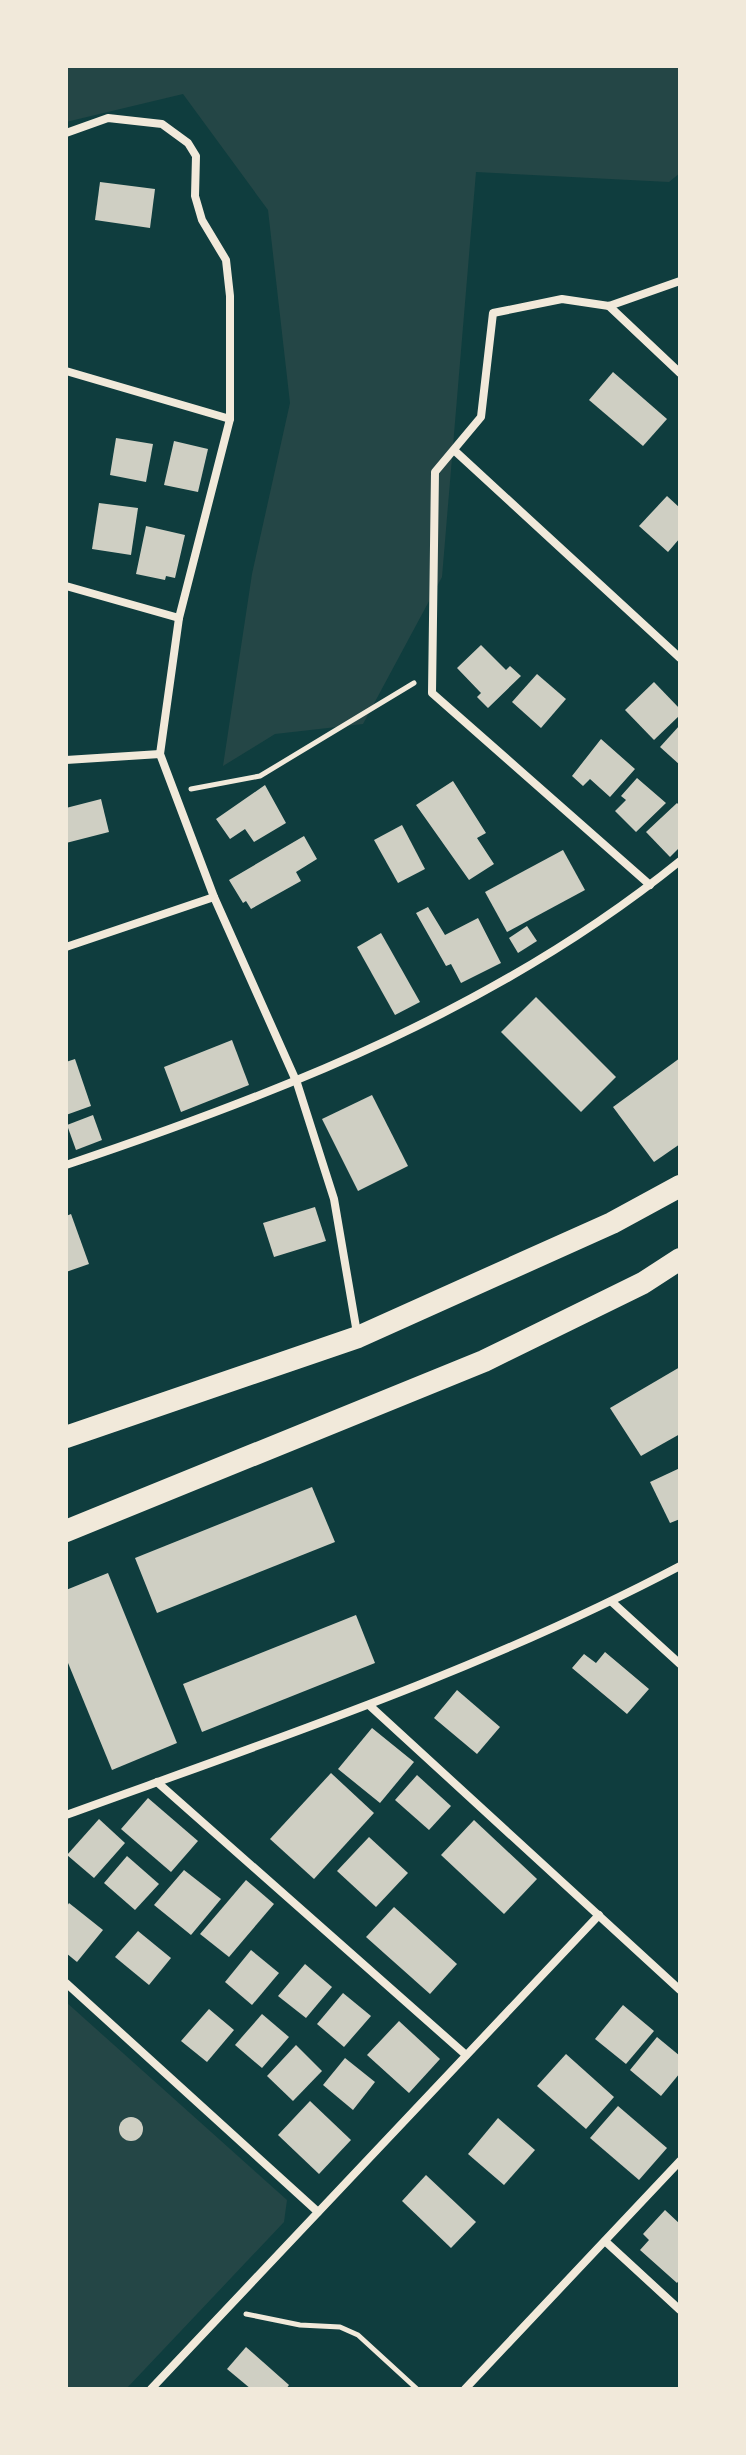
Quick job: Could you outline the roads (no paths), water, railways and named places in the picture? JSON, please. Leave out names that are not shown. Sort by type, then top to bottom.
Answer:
[{"type":"highway","points":[[66,1437],[358,1337],[612,1223],[680,1186]]},
{"type":"highway","points":[[66,1531],[484,1361],[643,1283],[680,1259]]},
{"type":"street","points":[[66,133],[108,118],[162,124],[188,143],[196,156],[195,196],[202,220],[226,260],[230,296],[230,419],[179,618],[160,754],[214,897],[297,1083],[334,1199],[358,1337]]},
{"type":"street","points":[[650,885],[432,693],[435,472],[481,417],[493,313],[562,299],[609,306],[680,281]]},
{"type":"street","points":[[609,306],[680,373]]},
{"type":"street","points":[[66,371],[230,419]]},
{"type":"street","points":[[455,451],[680,658]]},
{"type":"street","points":[[66,586],[179,618]]},
{"type":"street","points":[[66,760],[160,754]]},
{"type":"street","points":[[66,1165],[297,1083],[457,1007],[634,899],[680,861]]},
{"type":"street","points":[[66,947],[214,897]]},
{"type":"street","points":[[66,1815],[369,1705],[612,1602],[680,1566]]},
{"type":"street","points":[[612,1602],[680,1664]]},
{"type":"street","points":[[369,1705],[680,1990]]},
{"type":"street","points":[[157,1782],[466,2055]]},
{"type":"street","points":[[151,2389],[599,1915]]},
{"type":"street","points":[[66,1983],[318,2212]]},
{"type":"street","points":[[465,2389],[680,2161]]},
{"type":"street","points":[[605,2241],[680,2310]]}]
